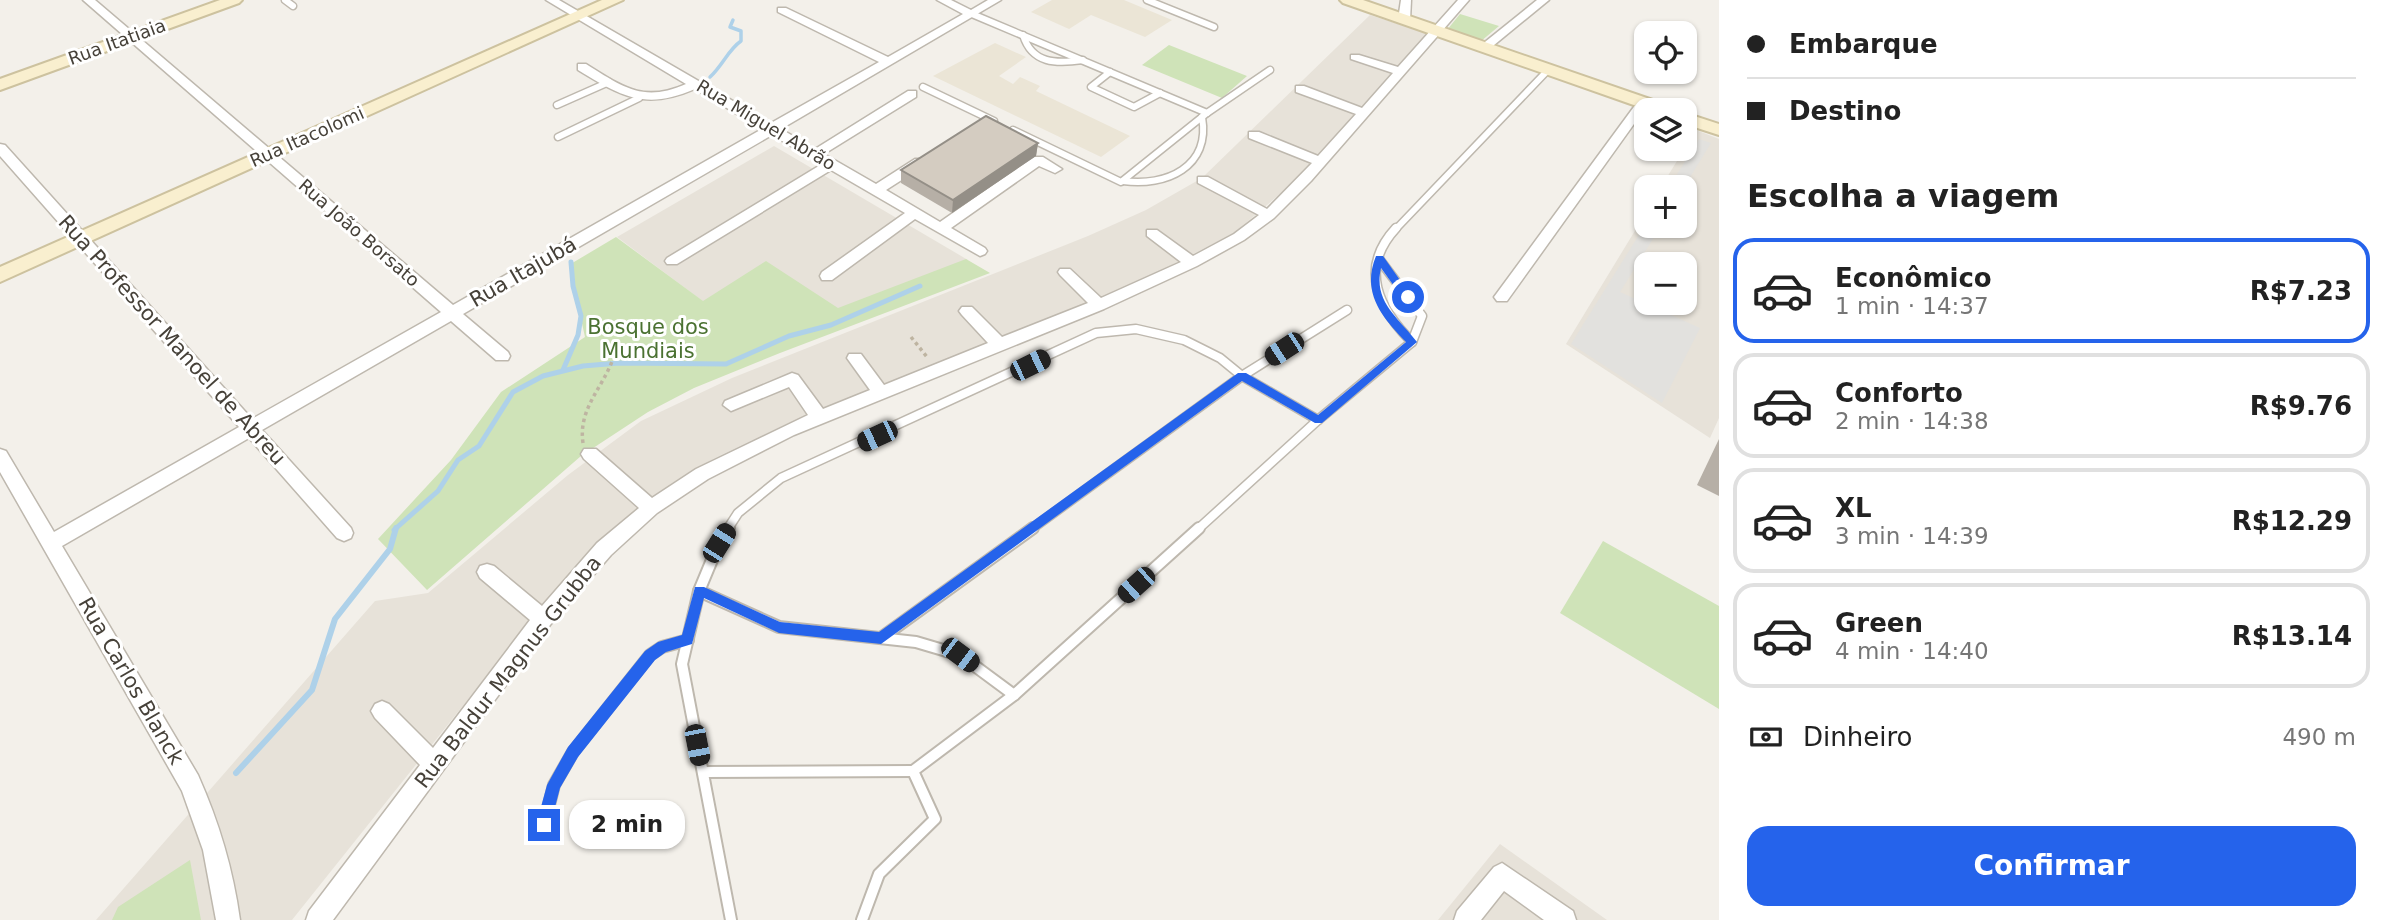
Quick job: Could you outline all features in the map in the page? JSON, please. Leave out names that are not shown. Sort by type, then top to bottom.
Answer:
[{"type":"main road","name":"Rua Itatiaia","points":[[0,85],[234,0]]},
{"type":"main road","name":"Rua Itacolomi","points":[[0,275],[615,0]]},
{"type":"main road","points":[[1348,0],[1634,100]]},
{"type":"main road","points":[[1697,122],[1719,130]]},
{"type":"street","name":"Rua João Borsato","points":[[88,0],[502,356]]},
{"type":"street","name":"Rua Miguel Abrão","points":[[551,0],[979,251]]},
{"type":"street","points":[[942,0],[972,13]]},
{"type":"street","name":"Rua Itajubá","points":[[51,543],[996,0]]},
{"type":"street","points":[[1404,20],[1406,0]]},
{"type":"street","name":"Rua Baldur Magnus Grubba","points":[[318,920],[543,620],[604,549],[651,508],[720,464],[819,417],[1099,305],[1192,263],[1239,237],[1269,215],[1321,162],[1464,0]]},
{"type":"street","points":[[1484,48],[1544,0]]},
{"type":"street","points":[[782,10],[889,62]]},
{"type":"street","points":[[1355,57],[1401,72]]},
{"type":"street","points":[[582,67],[639,98],[659,98],[697,84]]},
{"type":"street","points":[[1300,89],[1364,113]]},
{"type":"street","points":[[815,154],[918,91]]},
{"type":"street","points":[[1502,297],[1634,115]]},
{"type":"street","points":[[1254,135],[1321,162]]},
{"type":"street","name":"Rua Professor Manoel de Abreu","points":[[0,148],[344,533]]},
{"type":"street","points":[[876,190],[931,155]]},
{"type":"street","points":[[941,228],[1038,160],[1055,169]]},
{"type":"street","points":[[672,261],[831,164]]},
{"type":"street","points":[[1203,180],[1269,215]]},
{"type":"street","points":[[827,276],[915,213]]},
{"type":"street","points":[[1152,233],[1192,263]]},
{"type":"street","points":[[1065,272],[1099,305]]},
{"type":"street","points":[[967,311],[1000,345]]},
{"type":"street","points":[[855,358],[880,392]]},
{"type":"street","points":[[731,405],[792,379],[819,417]]},
{"type":"street","points":[[590,454],[651,508]]},
{"type":"street","name":"Rua Carlos Blanck","points":[[0,456],[190,783],[205,815],[223,878],[228,920]]},
{"type":"street","points":[[487,572],[543,620]]},
{"type":"street","points":[[382,710],[434,764]]},
{"type":"street","points":[[1466,920],[1502,875],[1564,920]]},
{"type":"lane","points":[[285,0],[293,6]]},
{"type":"lane","points":[[1147,0],[1214,27]]},
{"type":"lane","points":[[972,13],[1160,93],[1205,115]]},
{"type":"lane","points":[[1023,35],[1026,49],[1034,56],[1062,63],[1083,60]]},
{"type":"lane","points":[[1123,181],[1205,115],[1270,70]]},
{"type":"lane","points":[[1412,342],[1385,314],[1375,292],[1375,274],[1383,246],[1390,235],[1548,70]]},
{"type":"lane","points":[[1110,72],[1091,87],[1134,107],[1160,93]]},
{"type":"lane","points":[[557,105],[609,82]]},
{"type":"lane","points":[[918,91],[997,122]]},
{"type":"lane","points":[[558,137],[639,98]]},
{"type":"lane","points":[[1009,128],[1119,182],[1150,183],[1162,180],[1185,167],[1196,156],[1207,130],[1205,115]]},
{"type":"lane","points":[[703,772],[913,771],[1014,695],[1318,421],[1412,342],[1422,316],[1379,259]]},
{"type":"lane","points":[[881,638],[1242,376],[1346,310]]},
{"type":"lane","points":[[731,920],[682,664],[699,590],[719,543],[738,513],[781,478],[1096,333],[1136,329],[1184,340],[1220,358],[1242,376],[1318,421]]},
{"type":"lane","points":[[699,590],[779,627],[916,642],[960,655],[1014,695]]},
{"type":"lane","points":[[544,825],[554,785],[573,752],[650,656],[662,647],[688,640]]},
{"type":"lane","points":[[862,920],[879,874],[935,819],[913,771]]},
{"type":"path","points":[[911,337],[938,369]]},
{"type":"path","points":[[590,454],[580,431],[582,415],[610,369],[613,359]]},
{"type":"shaded area","points":[[1052,0],[1124,0],[1172,20],[1145,37],[1091,15],[1069,29],[1031,12]]},
{"type":"shaded area","points":[[1370,15],[1429,34],[1301,176],[1234,233],[1125,289],[784,425],[713,459],[638,507],[549,598],[292,920],[96,920],[375,601],[428,593],[568,475],[641,421],[732,378],[1088,236],[1146,210],[1202,178]]},
{"type":"shaded area","points":[[995,43],[1026,57],[999,76],[1013,84],[1020,77],[1040,86],[1036,91],[1130,136],[1101,157],[933,76]]},
{"type":"shaded area","points":[[1697,130],[1719,139],[1719,418],[1710,438],[1566,344],[1634,232],[1634,238],[1697,238],[1697,175],[1668,175],[1677,161],[1697,161]]},
{"type":"shaded area","points":[[1699,139],[1711,143],[1691,175],[1676,175],[1685,161],[1697,161]]},
{"type":"shaded area","points":[[774,146],[968,260],[836,310],[705,303],[617,237]]},
{"type":"shaded area","points":[[1637,238],[1654,238],[1645,252],[1634,252],[1634,269],[1620,292],[1634,298],[1634,315],[1671,315],[1700,328],[1662,403],[1571,344]]},
{"type":"shaded area","points":[[1500,844],[1607,920],[1438,920]]},
{"type":"green space","points":[[1460,14],[1499,26],[1480,42],[1447,30]]},
{"type":"green space","points":[[1169,45],[1247,76],[1222,98],[1142,65]]},
{"type":"green space","name":"Bosque dos Mundiais","points":[[616,237],[703,301],[766,261],[838,308],[966,259],[990,273],[780,353],[694,388],[648,412],[581,456],[427,590],[378,539],[451,460],[501,392],[585,337],[569,265]]},
{"type":"green space","points":[[1603,541],[1719,606],[1719,709],[1560,613]]},
{"type":"green space","points":[[190,860],[201,920],[112,920],[118,907]]},
{"type":"building","points":[[986,116],[1038,143],[953,200],[901,170]]},
{"type":"waterway","points":[[710,77],[741,41],[741,31],[730,27],[733,20]]},
{"type":"waterway","points":[[563,370],[578,335],[581,316],[573,286],[571,262]]},
{"type":"waterway","points":[[396,528],[438,491],[458,460],[479,446],[513,392],[543,376],[583,366],[619,363],[726,364],[789,336],[831,325],[920,286]]},
{"type":"waterway","points":[[236,773],[312,690],[335,619],[390,549],[396,528]]},
{"type":"route","points":[[544,825],[554,785],[573,752],[650,656],[662,647],[688,640],[699,590],[779,627],[881,638],[1242,376],[1318,421],[1412,342],[1385,314],[1375,292],[1375,274],[1379,259],[1408,297]]}]
